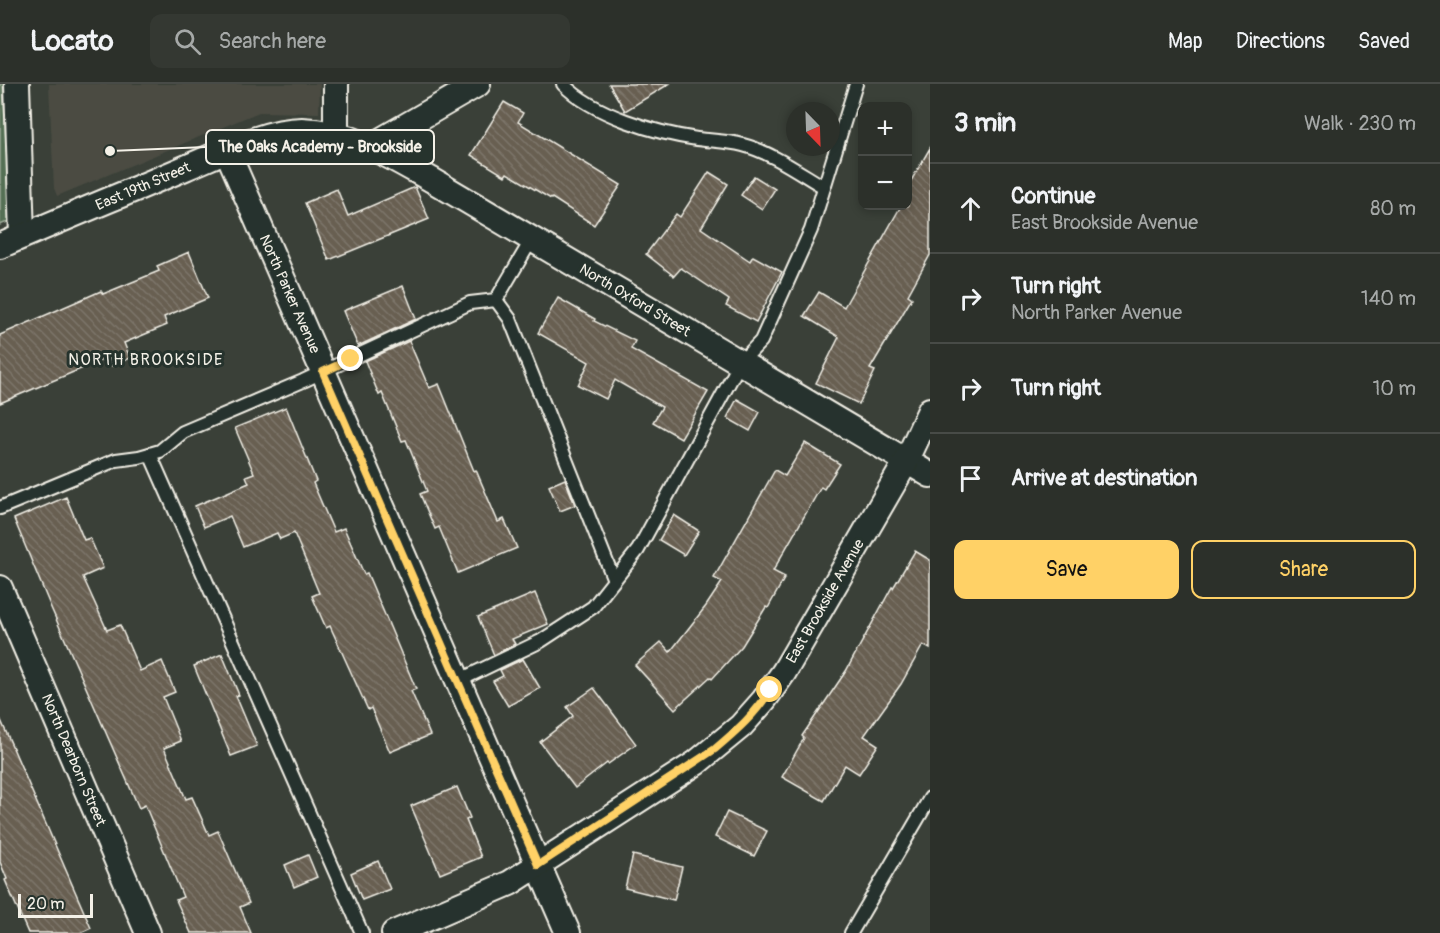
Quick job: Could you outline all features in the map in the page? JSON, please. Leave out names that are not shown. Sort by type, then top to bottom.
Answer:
[{"type":"street","points":[[11,241],[17,84]]},
{"type":"street","points":[[336,84],[336,134]]},
{"type":"street","points":[[371,146],[478,84]]},
{"type":"street","name":"East 19th Street","points":[[11,241],[277,132],[302,130],[336,134]]},
{"type":"street","name":"North Oxford Street","points":[[336,134],[371,146],[432,180],[930,475]]},
{"type":"street","name":"North Parker Avenue","points":[[227,151],[568,933]]},
{"type":"street","name":"East Brookside Avenue","points":[[394,933],[510,883],[696,763],[741,726],[784,672],[906,462],[930,410]]},
{"type":"street","name":"North Dearborn Street","points":[[0,588],[148,933]]},
{"type":"lane","points":[[563,84],[600,109],[624,120],[651,130],[744,145],[785,164],[824,187]]},
{"type":"lane","points":[[458,681],[541,641],[592,607],[638,550],[740,363],[761,341],[812,230],[856,84]]},
{"type":"lane","points":[[496,300],[532,239]]},
{"type":"lane","points":[[0,508],[116,460],[139,458],[160,451],[183,432],[323,372],[470,303],[496,300]]},
{"type":"lane","points":[[496,300],[510,319],[614,580]]},
{"type":"lane","points":[[150,454],[362,933]]},
{"type":"lane","points":[[851,933],[930,798]]},
{"type":"shaded area","points":[[49,84],[320,84],[319,113],[259,112],[57,196],[54,188]]},
{"type":"green space","points":[[0,84],[3,84],[10,221],[0,225]]},
{"type":"building","points":[[609,84],[669,84],[625,111]]},
{"type":"building","points":[[504,102],[523,113],[518,122],[621,185],[594,225],[552,198],[507,173],[505,176],[471,155]]},
{"type":"building","points":[[930,148],[930,255],[908,295],[912,298],[870,369],[875,371],[859,404],[816,383],[839,337],[804,316],[819,292],[844,307],[899,210],[912,210],[912,179]]},
{"type":"building","points":[[709,172],[728,184],[701,228],[750,261],[753,256],[782,272],[756,322],[726,306],[729,300],[681,268],[674,276],[646,254],[676,214],[680,217]]},
{"type":"building","points":[[754,176],[775,189],[762,209],[741,195]]},
{"type":"building","points":[[415,187],[429,219],[329,260],[305,203],[337,189],[348,216]]},
{"type":"building","points":[[189,252],[208,298],[164,317],[167,325],[124,343],[130,358],[112,366],[109,357],[0,403],[0,335],[101,291],[103,294],[159,271],[157,266]]},
{"type":"building","points":[[403,286],[416,319],[358,346],[343,311]]},
{"type":"building","points":[[558,298],[595,319],[594,321],[635,341],[631,349],[708,392],[681,438],[653,422],[662,407],[615,380],[606,399],[578,385],[589,362],[538,333]]},
{"type":"building","points":[[409,341],[429,388],[439,384],[474,471],[476,470],[498,522],[504,519],[517,548],[458,573],[439,527],[435,529],[420,494],[427,491],[406,440],[402,441],[382,393],[379,395],[365,361]]},
{"type":"building","points":[[737,399],[760,412],[750,431],[727,418]]},
{"type":"building","points":[[286,407],[316,481],[313,483],[334,532],[344,528],[364,574],[367,573],[416,689],[411,691],[430,735],[390,752],[371,708],[368,710],[330,626],[326,628],[312,596],[319,593],[294,533],[280,539],[277,533],[243,547],[230,516],[204,527],[195,506],[249,483],[246,476],[254,473],[235,428]]},
{"type":"building","points":[[805,443],[840,464],[824,489],[821,487],[773,571],[785,577],[768,608],[766,607],[742,646],[712,679],[710,677],[675,709],[635,665],[661,642],[670,652],[706,606],[722,582],[714,578],[775,470],[785,476]]},
{"type":"building","points":[[565,479],[575,505],[560,511],[549,486]]},
{"type":"building","points":[[66,497],[84,540],[90,538],[103,568],[83,577],[107,630],[120,625],[140,671],[162,661],[175,692],[163,697],[181,741],[164,748],[186,799],[192,797],[209,835],[218,831],[249,903],[240,907],[251,933],[191,933],[176,900],[183,897],[145,805],[139,808],[52,610],[14,519]]},
{"type":"building","points":[[674,515],[699,531],[684,555],[659,540]]},
{"type":"building","points":[[915,551],[930,560],[930,649],[923,645],[901,684],[864,736],[878,745],[859,774],[845,765],[824,801],[782,777],[804,738],[802,736],[846,671],[892,587]]},
{"type":"building","points":[[535,593],[548,624],[512,639],[515,644],[494,655],[478,617]]},
{"type":"building","points":[[222,654],[239,695],[236,696],[257,746],[231,756],[194,666]]},
{"type":"building","points":[[523,659],[540,688],[508,706],[493,681],[503,676],[500,670]]},
{"type":"building","points":[[594,688],[636,744],[575,788],[540,742],[573,716],[567,707]]},
{"type":"building","points":[[0,718],[91,928],[80,933],[28,933],[5,880],[7,879],[0,862]]},
{"type":"building","points":[[457,787],[470,818],[466,820],[481,857],[440,874],[411,806]]},
{"type":"building","points":[[727,812],[767,831],[754,856],[715,837]]},
{"type":"building","points":[[308,855],[317,877],[294,887],[285,865]]},
{"type":"building","points":[[633,855],[682,867],[674,900],[625,888]]},
{"type":"building","points":[[378,861],[390,889],[362,900],[351,873]]},
{"type":"place","name":"The Oaks Academy - Brookside","points":[[110,151]]},
{"type":"district","name":"NORTH BROOKSIDE","points":[[146,359]]},
{"type":"route","points":[[351,359],[323,372],[538,865],[715,749],[741,726],[770,690]]}]
